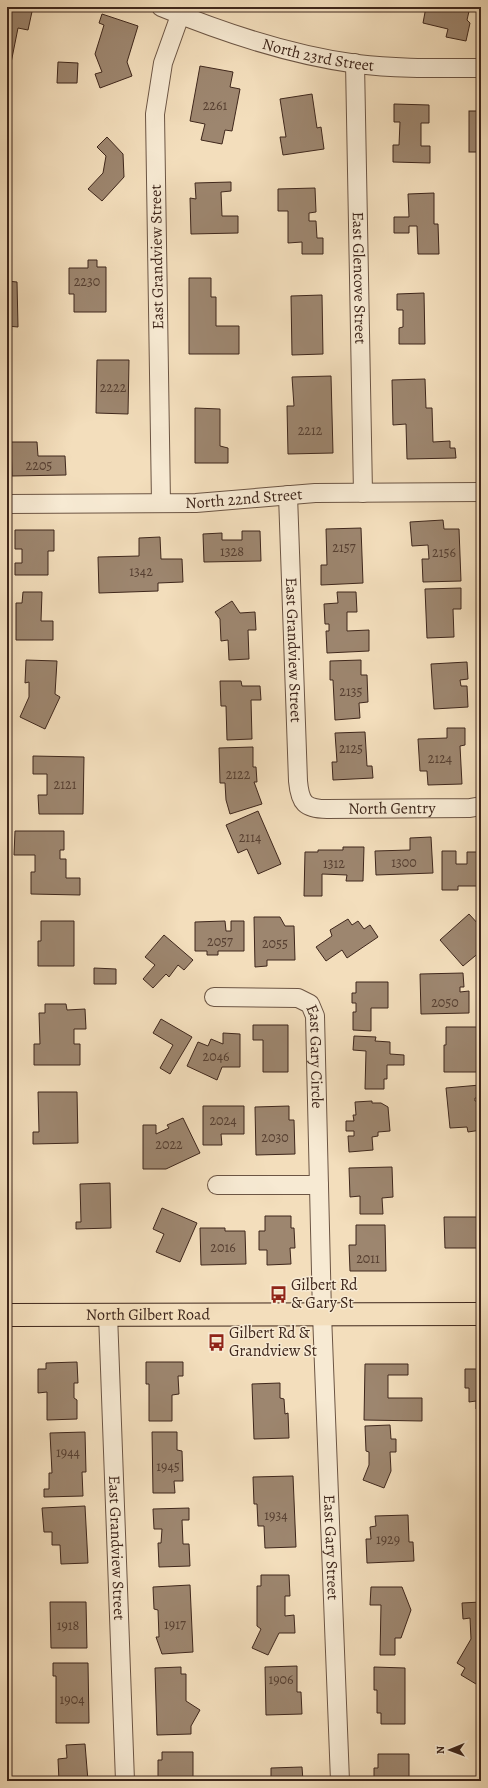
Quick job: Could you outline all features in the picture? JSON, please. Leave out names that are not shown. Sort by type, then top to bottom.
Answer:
[{"type":"main road","name":"North Gilbert Road","points":[[7,1315],[481,1314]]},
{"type":"street","name":"North 23rd Street","points":[[161,7],[181,11],[223,31],[268,45],[355,63],[420,68],[481,68]]},
{"type":"street","name":"East Grandview Street","points":[[161,503],[155,114],[163,63],[181,11]]},
{"type":"street","name":"East Glencove Street","points":[[355,63],[363,493]]},
{"type":"street","name":"North 22nd Street","points":[[7,504],[216,502],[288,495],[481,492]]},
{"type":"street","name":"East Grandview Street","points":[[288,495],[298,781],[301,798],[304,804]]},
{"type":"street","name":"North Gentry","points":[[304,804],[312,808],[327,810],[470,808],[481,806]]},
{"type":"street","name":"East Gary Circle","points":[[214,997],[292,997],[305,1000],[314,1010],[316,1023],[322,1314]]},
{"type":"street","points":[[217,1185],[319,1185]]},
{"type":"street","name":"East Grandview Street","points":[[108,1314],[125,1781]]},
{"type":"street","name":"East Gary Street","points":[[322,1314],[340,1781]]},
{"type":"building","points":[[7,7],[33,7],[28,30],[18,28],[11,63],[7,62]]},
{"type":"building","points":[[426,7],[470,7],[467,20],[470,23],[466,41],[446,37],[448,29],[423,23]]},
{"type":"building","points":[[102,14],[138,26],[127,62],[132,76],[100,88],[95,74],[102,72],[95,54],[104,25],[99,23]]},
{"type":"building","points":[[58,62],[78,63],[77,83],[57,83]]},
{"type":"building","points":[[200,66],[233,72],[230,87],[240,89],[232,131],[225,130],[222,144],[201,140],[205,124],[190,121]]},
{"type":"building","points":[[312,94],[317,128],[321,127],[324,149],[283,155],[280,137],[286,137],[280,99]]},
{"type":"building","points":[[394,104],[429,105],[429,123],[421,123],[421,146],[430,146],[430,163],[393,162],[393,145],[399,145],[400,122],[394,122]]},
{"type":"building","points":[[469,111],[481,111],[481,152],[469,152]]},
{"type":"building","points":[[107,137],[123,154],[124,177],[102,201],[88,189],[103,173],[106,156],[97,147]]},
{"type":"building","points":[[231,182],[231,191],[221,192],[222,216],[238,216],[238,233],[191,234],[190,198],[196,199],[195,183]]},
{"type":"building","points":[[315,188],[316,212],[309,213],[309,221],[316,221],[317,238],[323,238],[323,254],[302,254],[302,242],[288,243],[288,211],[278,211],[278,189]]},
{"type":"building","points":[[434,193],[434,224],[438,224],[439,254],[418,254],[417,226],[409,226],[409,233],[394,233],[394,217],[409,217],[408,194]]},
{"type":"building","points":[[9,212],[11,238],[7,238],[7,213]]},
{"type":"building","points":[[88,260],[97,260],[97,267],[106,267],[106,312],[74,312],[74,294],[69,294],[69,268],[88,268]]},
{"type":"building","points":[[189,278],[211,278],[211,297],[216,297],[216,326],[239,326],[239,354],[189,354]]},
{"type":"building","points":[[7,281],[17,282],[18,327],[7,326]]},
{"type":"building","points":[[424,293],[425,344],[399,344],[399,328],[403,327],[403,310],[397,310],[397,294]]},
{"type":"building","points":[[322,295],[323,354],[292,355],[291,296]]},
{"type":"building","points":[[97,360],[129,360],[128,414],[96,413]]},
{"type":"building","points":[[331,376],[333,453],[288,454],[287,406],[294,406],[292,377]]},
{"type":"building","points":[[425,379],[426,408],[432,408],[433,442],[450,441],[450,448],[455,448],[456,458],[407,459],[406,424],[393,425],[392,380]]},
{"type":"building","points":[[195,408],[220,409],[220,446],[228,448],[228,463],[195,463]]},
{"type":"building","points":[[11,442],[37,442],[38,456],[65,456],[66,475],[12,476]]},
{"type":"building","points":[[443,520],[444,529],[459,529],[461,581],[423,582],[422,559],[429,559],[428,545],[412,546],[410,522]]},
{"type":"building","points":[[361,528],[363,583],[321,585],[321,565],[327,565],[326,529]]},
{"type":"building","points":[[15,530],[54,530],[54,551],[48,551],[48,575],[15,575],[15,563],[22,563],[22,549],[15,549]]},
{"type":"building","points":[[242,531],[260,531],[261,561],[204,562],[203,534],[222,533],[222,540],[242,540]]},
{"type":"building","points":[[160,537],[161,559],[182,559],[183,582],[158,583],[158,591],[99,593],[98,557],[139,556],[139,538]]},
{"type":"building","points":[[461,588],[461,609],[453,609],[454,637],[427,638],[425,589]]},
{"type":"building","points":[[23,592],[42,592],[41,621],[53,621],[53,640],[16,640],[16,603],[22,603]]},
{"type":"building","points":[[337,592],[356,592],[357,612],[347,612],[347,631],[369,630],[369,651],[327,653],[326,631],[329,631],[329,624],[325,624],[324,604],[338,603]]},
{"type":"building","points":[[232,601],[240,613],[255,612],[256,630],[248,630],[249,659],[229,660],[228,640],[221,641],[220,619],[215,612]]},
{"type":"building","points":[[26,660],[57,661],[55,694],[60,697],[45,729],[20,717],[29,697],[29,682],[25,683]]},
{"type":"building","points":[[361,660],[361,675],[367,675],[368,702],[359,703],[360,718],[335,720],[333,680],[330,680],[330,661]]},
{"type":"building","points":[[467,662],[468,679],[460,680],[461,686],[467,686],[468,707],[434,709],[431,664]]},
{"type":"building","points":[[220,681],[241,681],[242,686],[260,686],[261,700],[251,700],[252,739],[227,740],[226,706],[221,706]]},
{"type":"building","points":[[447,728],[465,728],[465,745],[460,746],[462,784],[428,785],[427,771],[420,771],[418,739],[447,738]]},
{"type":"building","points":[[365,732],[367,766],[372,766],[373,778],[333,780],[332,762],[337,762],[335,733]]},
{"type":"building","points":[[253,747],[253,767],[256,767],[257,782],[254,782],[262,804],[230,814],[226,800],[225,783],[220,783],[219,748]]},
{"type":"building","points":[[33,756],[84,757],[83,814],[39,814],[38,795],[47,795],[47,774],[33,774]]},
{"type":"building","points":[[258,811],[281,864],[258,874],[247,849],[238,853],[226,825]]},
{"type":"building","points":[[15,831],[64,831],[64,850],[60,850],[60,859],[66,859],[66,878],[80,878],[80,895],[31,894],[31,872],[35,872],[35,855],[14,855]]},
{"type":"building","points":[[431,837],[433,873],[376,875],[375,851],[410,850],[410,838]]},
{"type":"building","points":[[343,847],[364,847],[363,881],[346,881],[347,875],[322,874],[322,896],[304,896],[305,852],[318,852],[318,850],[343,850]]},
{"type":"building","points":[[442,851],[456,851],[456,864],[467,864],[467,852],[477,852],[477,859],[481,859],[481,886],[458,886],[458,890],[442,890]]},
{"type":"building","points":[[469,914],[480,926],[481,925],[481,951],[463,966],[440,940]]},
{"type":"building","points":[[254,917],[280,917],[285,926],[294,926],[295,960],[267,960],[267,966],[255,967]]},
{"type":"building","points":[[348,919],[352,925],[358,921],[364,929],[370,925],[378,937],[347,958],[342,950],[326,961],[316,947],[332,936],[330,930]]},
{"type":"building","points":[[41,921],[74,921],[74,966],[38,966],[38,941],[41,941]]},
{"type":"building","points":[[225,921],[226,931],[231,931],[231,921],[244,921],[244,951],[218,951],[218,955],[207,955],[207,951],[195,951],[195,922]]},
{"type":"building","points":[[164,935],[193,960],[184,970],[178,965],[169,977],[166,974],[153,988],[143,979],[155,965],[145,957]]},
{"type":"building","points":[[94,968],[116,969],[116,984],[94,984]]},
{"type":"building","points":[[463,973],[464,987],[460,987],[460,992],[469,991],[469,1013],[421,1014],[420,974]]},
{"type":"building","points":[[356,982],[388,982],[388,1008],[371,1008],[371,1031],[353,1030],[353,1012],[356,1012],[356,1003],[352,1003],[352,993],[356,993]]},
{"type":"building","points":[[45,1004],[66,1004],[67,1010],[85,1009],[86,1029],[74,1029],[74,1044],[80,1044],[80,1065],[34,1065],[34,1044],[40,1044],[39,1013],[45,1013]]},
{"type":"building","points":[[161,1019],[192,1037],[170,1074],[160,1068],[173,1045],[153,1033]]},
{"type":"building","points":[[253,1025],[288,1025],[288,1072],[263,1072],[263,1040],[253,1040]]},
{"type":"building","points":[[446,1027],[481,1027],[481,1072],[444,1072]]},
{"type":"building","points":[[223,1033],[240,1034],[240,1067],[222,1067],[217,1080],[187,1066],[198,1042],[208,1046],[211,1039],[223,1044]]},
{"type":"building","points":[[354,1036],[376,1037],[375,1041],[390,1042],[390,1054],[404,1055],[404,1065],[387,1065],[387,1079],[384,1079],[384,1089],[365,1089],[366,1051],[353,1050]]},
{"type":"building","points":[[480,1085],[481,1098],[475,1098],[475,1101],[479,1101],[481,1130],[468,1132],[467,1127],[450,1128],[446,1088]]},
{"type":"building","points":[[38,1092],[77,1092],[78,1143],[33,1144],[33,1132],[39,1132]]},
{"type":"building","points":[[372,1101],[372,1103],[381,1103],[388,1107],[390,1131],[378,1132],[378,1136],[372,1137],[373,1150],[349,1152],[348,1136],[354,1136],[354,1131],[346,1131],[346,1121],[354,1121],[353,1115],[356,1115],[355,1102]]},
{"type":"building","points":[[203,1106],[244,1106],[244,1134],[221,1134],[222,1145],[203,1145]]},
{"type":"building","points":[[289,1106],[289,1120],[294,1120],[295,1154],[256,1155],[255,1107]]},
{"type":"building","points":[[183,1118],[200,1153],[166,1169],[143,1169],[143,1125],[156,1125],[156,1134],[169,1128],[167,1125]]},
{"type":"building","points":[[392,1167],[393,1197],[382,1198],[383,1214],[360,1214],[360,1196],[350,1197],[349,1168]]},
{"type":"building","points":[[110,1183],[111,1228],[76,1229],[76,1222],[81,1222],[80,1184]]},
{"type":"building","points":[[162,1208],[197,1223],[180,1262],[156,1252],[164,1234],[153,1229]]},
{"type":"building","points":[[265,1216],[291,1216],[291,1228],[294,1228],[295,1248],[290,1248],[291,1264],[267,1265],[267,1250],[259,1250],[259,1231],[265,1231]]},
{"type":"building","points":[[444,1217],[481,1217],[481,1248],[445,1248]]},
{"type":"building","points":[[356,1225],[385,1225],[386,1271],[350,1271],[349,1245],[356,1245]]},
{"type":"building","points":[[200,1228],[225,1228],[225,1231],[245,1231],[246,1264],[201,1265]]},
{"type":"building","points":[[77,1362],[78,1383],[74,1383],[74,1398],[77,1400],[77,1419],[47,1420],[47,1392],[38,1393],[38,1369],[46,1369],[46,1363]]},
{"type":"building","points":[[146,1362],[183,1362],[183,1376],[178,1376],[179,1394],[172,1395],[172,1421],[149,1421],[149,1384],[146,1384]]},
{"type":"building","points":[[365,1364],[408,1364],[408,1375],[388,1375],[388,1398],[422,1398],[422,1421],[364,1420]]},
{"type":"building","points":[[465,1369],[481,1369],[481,1409],[476,1409],[476,1401],[469,1402],[469,1388],[465,1388]]},
{"type":"building","points":[[280,1383],[280,1398],[284,1399],[285,1414],[288,1413],[289,1438],[254,1439],[252,1384]]},
{"type":"building","points":[[390,1425],[391,1439],[396,1439],[396,1452],[390,1452],[391,1471],[384,1488],[363,1480],[369,1465],[369,1452],[366,1451],[365,1426]]},
{"type":"building","points":[[480,1431],[481,1431],[481,1486]]},
{"type":"building","points":[[85,1432],[86,1472],[82,1472],[83,1496],[44,1497],[44,1489],[49,1489],[49,1473],[52,1473],[50,1433]]},
{"type":"building","points":[[152,1432],[177,1432],[177,1450],[182,1451],[183,1481],[174,1481],[175,1493],[153,1493]]},
{"type":"building","points":[[293,1476],[296,1547],[265,1548],[264,1526],[258,1526],[257,1504],[254,1504],[253,1477]]},
{"type":"building","points":[[85,1506],[88,1563],[61,1564],[60,1545],[52,1545],[52,1532],[44,1532],[42,1508]]},
{"type":"building","points":[[189,1508],[189,1520],[182,1520],[183,1544],[189,1544],[190,1566],[159,1567],[158,1543],[161,1543],[162,1529],[154,1529],[153,1509]]},
{"type":"building","points":[[408,1515],[409,1542],[413,1542],[414,1561],[367,1563],[366,1539],[371,1539],[370,1527],[376,1526],[375,1516]]},
{"type":"building","points":[[477,1528],[481,1528],[481,1560],[478,1560]]},
{"type":"building","points":[[261,1575],[289,1575],[290,1596],[285,1596],[285,1616],[294,1615],[295,1633],[279,1633],[268,1655],[252,1648],[261,1629],[257,1626],[257,1586],[261,1586]]},
{"type":"building","points":[[190,1585],[193,1652],[162,1654],[156,1637],[159,1637],[158,1610],[154,1609],[153,1587]]},
{"type":"building","points":[[371,1587],[402,1587],[411,1610],[401,1638],[395,1638],[395,1655],[380,1655],[381,1605],[370,1605]]},
{"type":"building","points":[[50,1602],[86,1602],[87,1648],[51,1648]]},
{"type":"building","points":[[481,1602],[481,1687],[461,1675],[465,1668],[457,1663],[471,1639],[470,1618],[463,1619],[462,1603]]},
{"type":"building","points":[[53,1663],[88,1663],[89,1723],[56,1723],[56,1676],[53,1676]]},
{"type":"building","points":[[297,1666],[297,1692],[301,1692],[302,1714],[266,1715],[265,1667]]},
{"type":"building","points":[[181,1667],[181,1674],[186,1674],[186,1701],[200,1710],[191,1726],[191,1734],[157,1735],[155,1668]]},
{"type":"building","points":[[374,1667],[405,1668],[405,1724],[381,1724],[381,1713],[377,1713],[377,1690],[374,1690]]},
{"type":"building","points":[[85,1744],[88,1781],[59,1781],[58,1759],[67,1758],[66,1745]]},
{"type":"building","points":[[162,1752],[193,1752],[193,1781],[158,1781],[158,1760],[162,1760]]},
{"type":"building","points":[[378,1754],[409,1754],[409,1781],[374,1781],[374,1768],[378,1768]]},
{"type":"building","points":[[302,1767],[303,1781],[271,1781],[271,1768]]},
{"type":"place","name":"Gilbert Rd & Gary St","points":[[278,1294]]},
{"type":"place","name":"Gilbert Rd & Grandview St","points":[[216,1342]]}]
